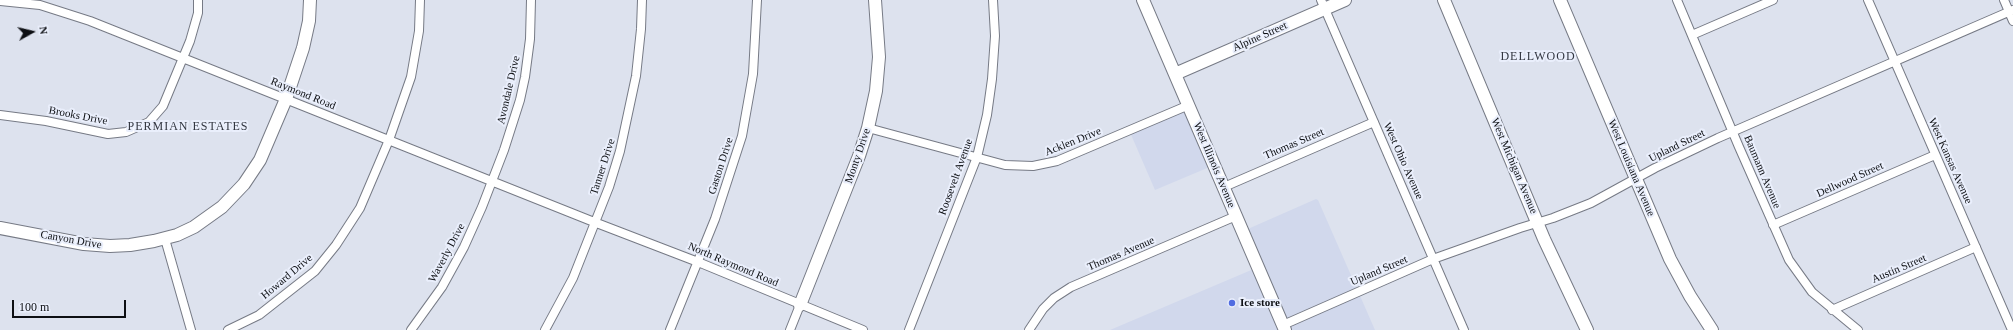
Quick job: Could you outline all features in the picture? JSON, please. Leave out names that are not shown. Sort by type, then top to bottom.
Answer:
[{"type":"street","name":"Raymond Road","points":[[0,0],[40,5],[90,21],[492,180],[594,222]]},
{"type":"street","name":"Brooks Drive","points":[[0,115],[46,121],[108,134],[133,130],[149,122],[163,106],[183,58],[196,23],[198,0]]},
{"type":"street","name":"Canyon Drive","points":[[0,228],[84,244],[110,246],[130,245],[165,239],[177,235],[200,223],[222,207],[244,184],[260,160],[286,98],[303,48],[309,21],[310,0]]},
{"type":"street","name":"Howard Drive","points":[[228,330],[259,315],[315,271],[336,245],[360,208],[389,140],[412,77],[419,31],[420,0]]},
{"type":"street","name":"Avondale Drive","points":[[492,180],[504,150],[520,100],[529,47],[531,0]]},
{"type":"street","name":"Tanner Drive","points":[[545,330],[573,278],[609,187],[628,123],[639,57],[642,0]]},
{"type":"street","name":"Gaston Drive","points":[[670,330],[726,190],[742,136],[753,74],[758,0]]},
{"type":"street","name":"Monty Drive","points":[[800,305],[859,156],[868,128],[876,91],[879,57],[875,0]]},
{"type":"street","name":"Roosevelt Avenue","points":[[909,330],[977,157],[987,115],[992,80],[995,36],[992,0]]},
{"type":"street","name":"West Illinois Avenue","points":[[1143,0],[1284,328]]},
{"type":"street","name":"Alpine Street","points":[[1175,74],[1322,4],[1345,0]]},
{"type":"street","name":"West Michigan Avenue","points":[[1444,0],[1563,281],[1587,330]]},
{"type":"street","name":"West Louisiana Avenue","points":[[1560,0],[1674,268],[1692,300],[1712,330]]},
{"type":"street","name":"Baumann Avenue","points":[[1677,0],[1784,251],[1798,274],[1812,292],[1858,330]]},
{"type":"street","points":[[1692,35],[1773,0]]},
{"type":"street","name":"West Kansas Avenue","points":[[1868,0],[2012,330]]},
{"type":"street","points":[[2004,0],[2011,11],[2013,21]]},
{"type":"street","name":"West Ohio Avenue","points":[[1322,4],[1464,330]]},
{"type":"street","name":"Upland Street","points":[[1284,328],[1434,259],[1591,203],[1660,166],[1733,132],[2011,11]]},
{"type":"street","name":"Acklen Drive","points":[[868,128],[1017,166],[1047,164],[1189,105]]},
{"type":"street","name":"Thomas Street","points":[[1224,187],[1374,122]]},
{"type":"street","name":"Dellwood Street","points":[[1773,225],[1935,155]]},
{"type":"street","name":"Waverly Drive","points":[[411,330],[435,297],[455,263],[472,231],[492,180]]},
{"type":"street","name":"Thomas Avenue","points":[[1029,330],[1043,309],[1054,298],[1071,287],[1236,216]]},
{"type":"street","name":"North Raymond Road","points":[[594,222],[698,262],[863,330]]},
{"type":"street","points":[[165,239],[191,330]]},
{"type":"street","name":"Austin Street","points":[[1832,310],[1976,247]]},
{"type":"street","points":[[790,330],[800,305]]},
{"type":"shaded area","points":[[1186,105],[1212,166],[1155,190],[1129,130]]},
{"type":"shaded area","points":[[1316,199],[1318,200],[1375,330],[1110,330],[1256,268],[1241,232]]},
{"type":"place","name":"Ice store","points":[[1232,303]]},
{"type":"district","name":"DELLWOOD","points":[[1538,57]]},
{"type":"district","name":"PERMIAN ESTATES","points":[[188,127]]}]
